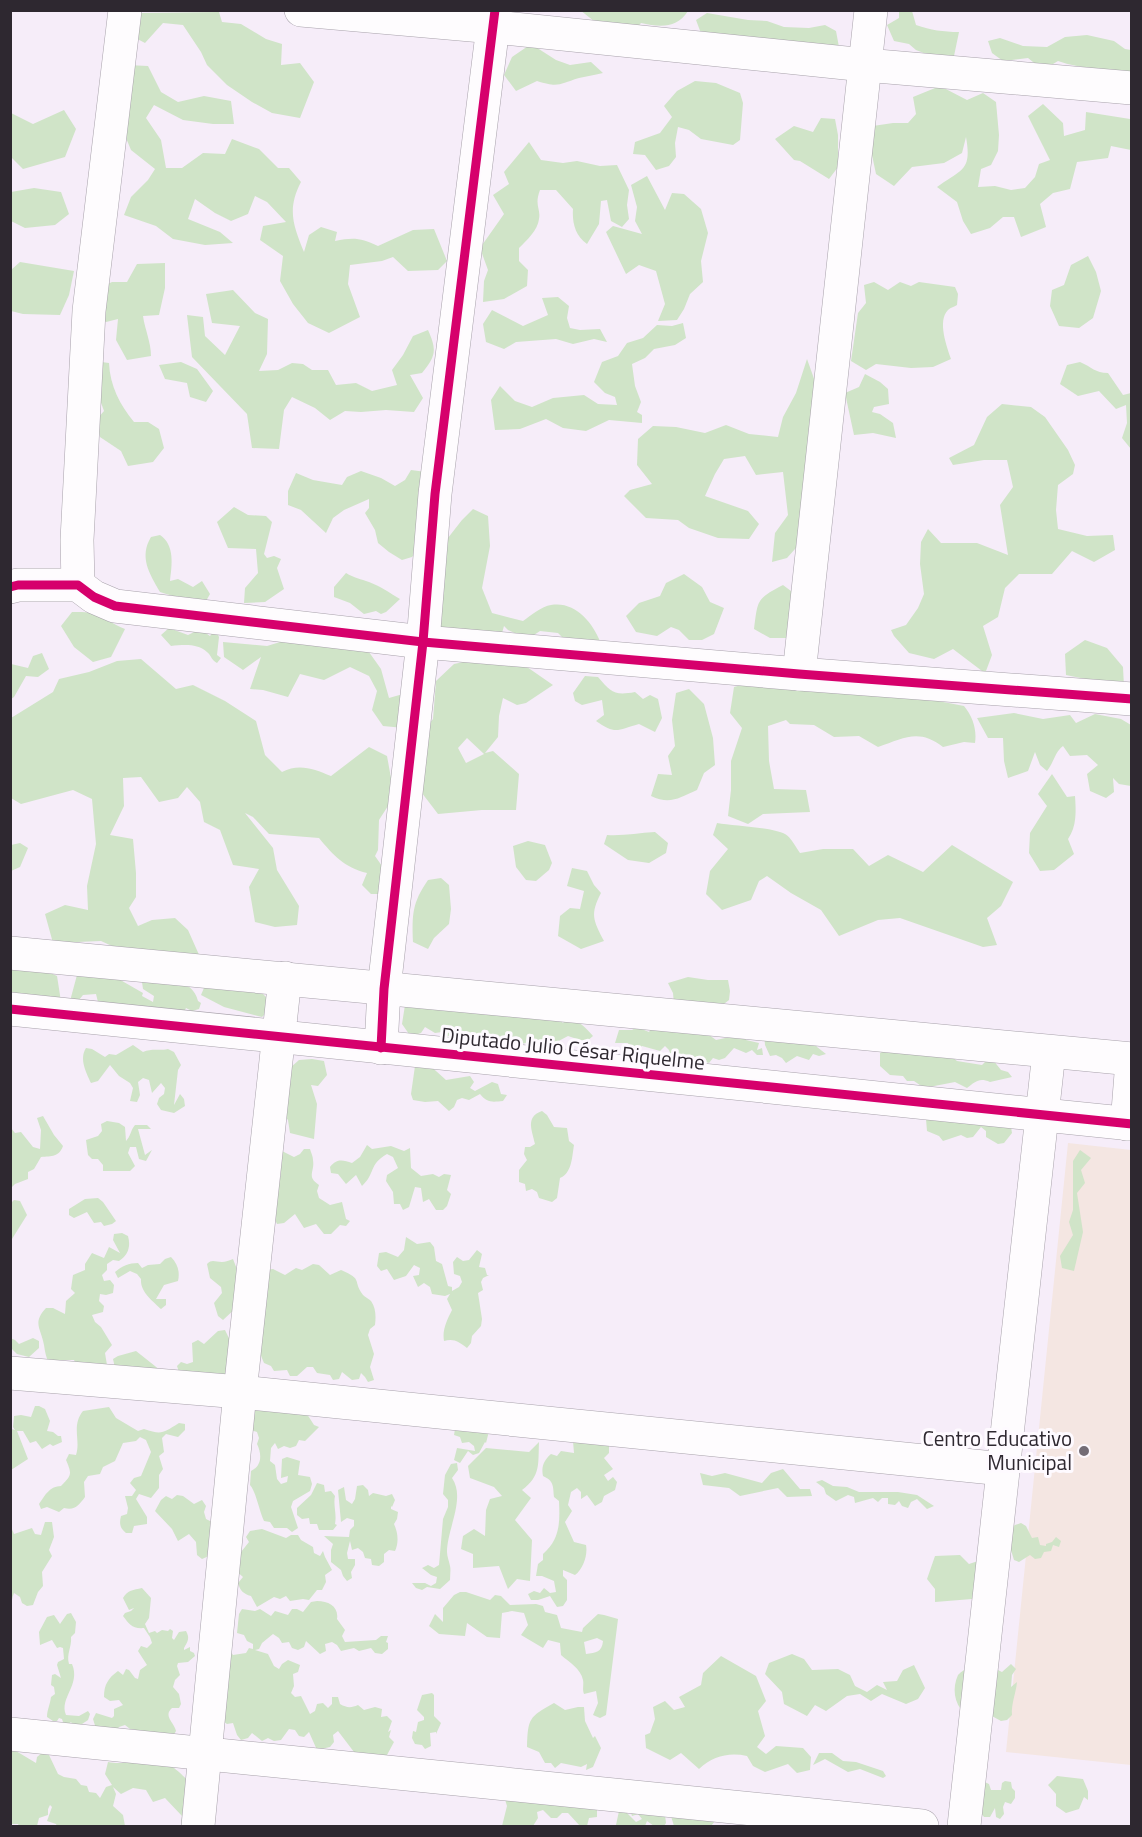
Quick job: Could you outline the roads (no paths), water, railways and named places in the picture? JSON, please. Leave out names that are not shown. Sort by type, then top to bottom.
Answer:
[{"type":"street","points":[[78,585],[77,540],[89,311],[125,10]]},
{"type":"street","points":[[302,10],[494,19],[865,65],[1131,88]]},
{"type":"street","points":[[799,674],[870,10]]},
{"type":"street","points":[[381,1048],[384,989],[423,642],[435,494],[494,19]]},
{"type":"street","points":[[10,587],[78,585],[94,597],[115,606],[423,642],[1131,699]]},
{"type":"street","name":"Diputado Julio César Riquelme","points":[[10,953],[1131,1060]]},
{"type":"street","points":[[198,1827],[240,1392],[285,978]]},
{"type":"street","name":"Diputado Julio César Riquelme","points":[[10,1009],[1129,1124]]},
{"type":"street","points":[[964,1827],[1049,1052]]},
{"type":"street","points":[[1129,1124],[1131,1060]]},
{"type":"street","points":[[10,1373],[240,1392],[1003,1468]]},
{"type":"street","points":[[10,1734],[922,1827]]},
{"type":"place","name":"Centro Educativo Municipal","points":[[1084,1451]]}]
